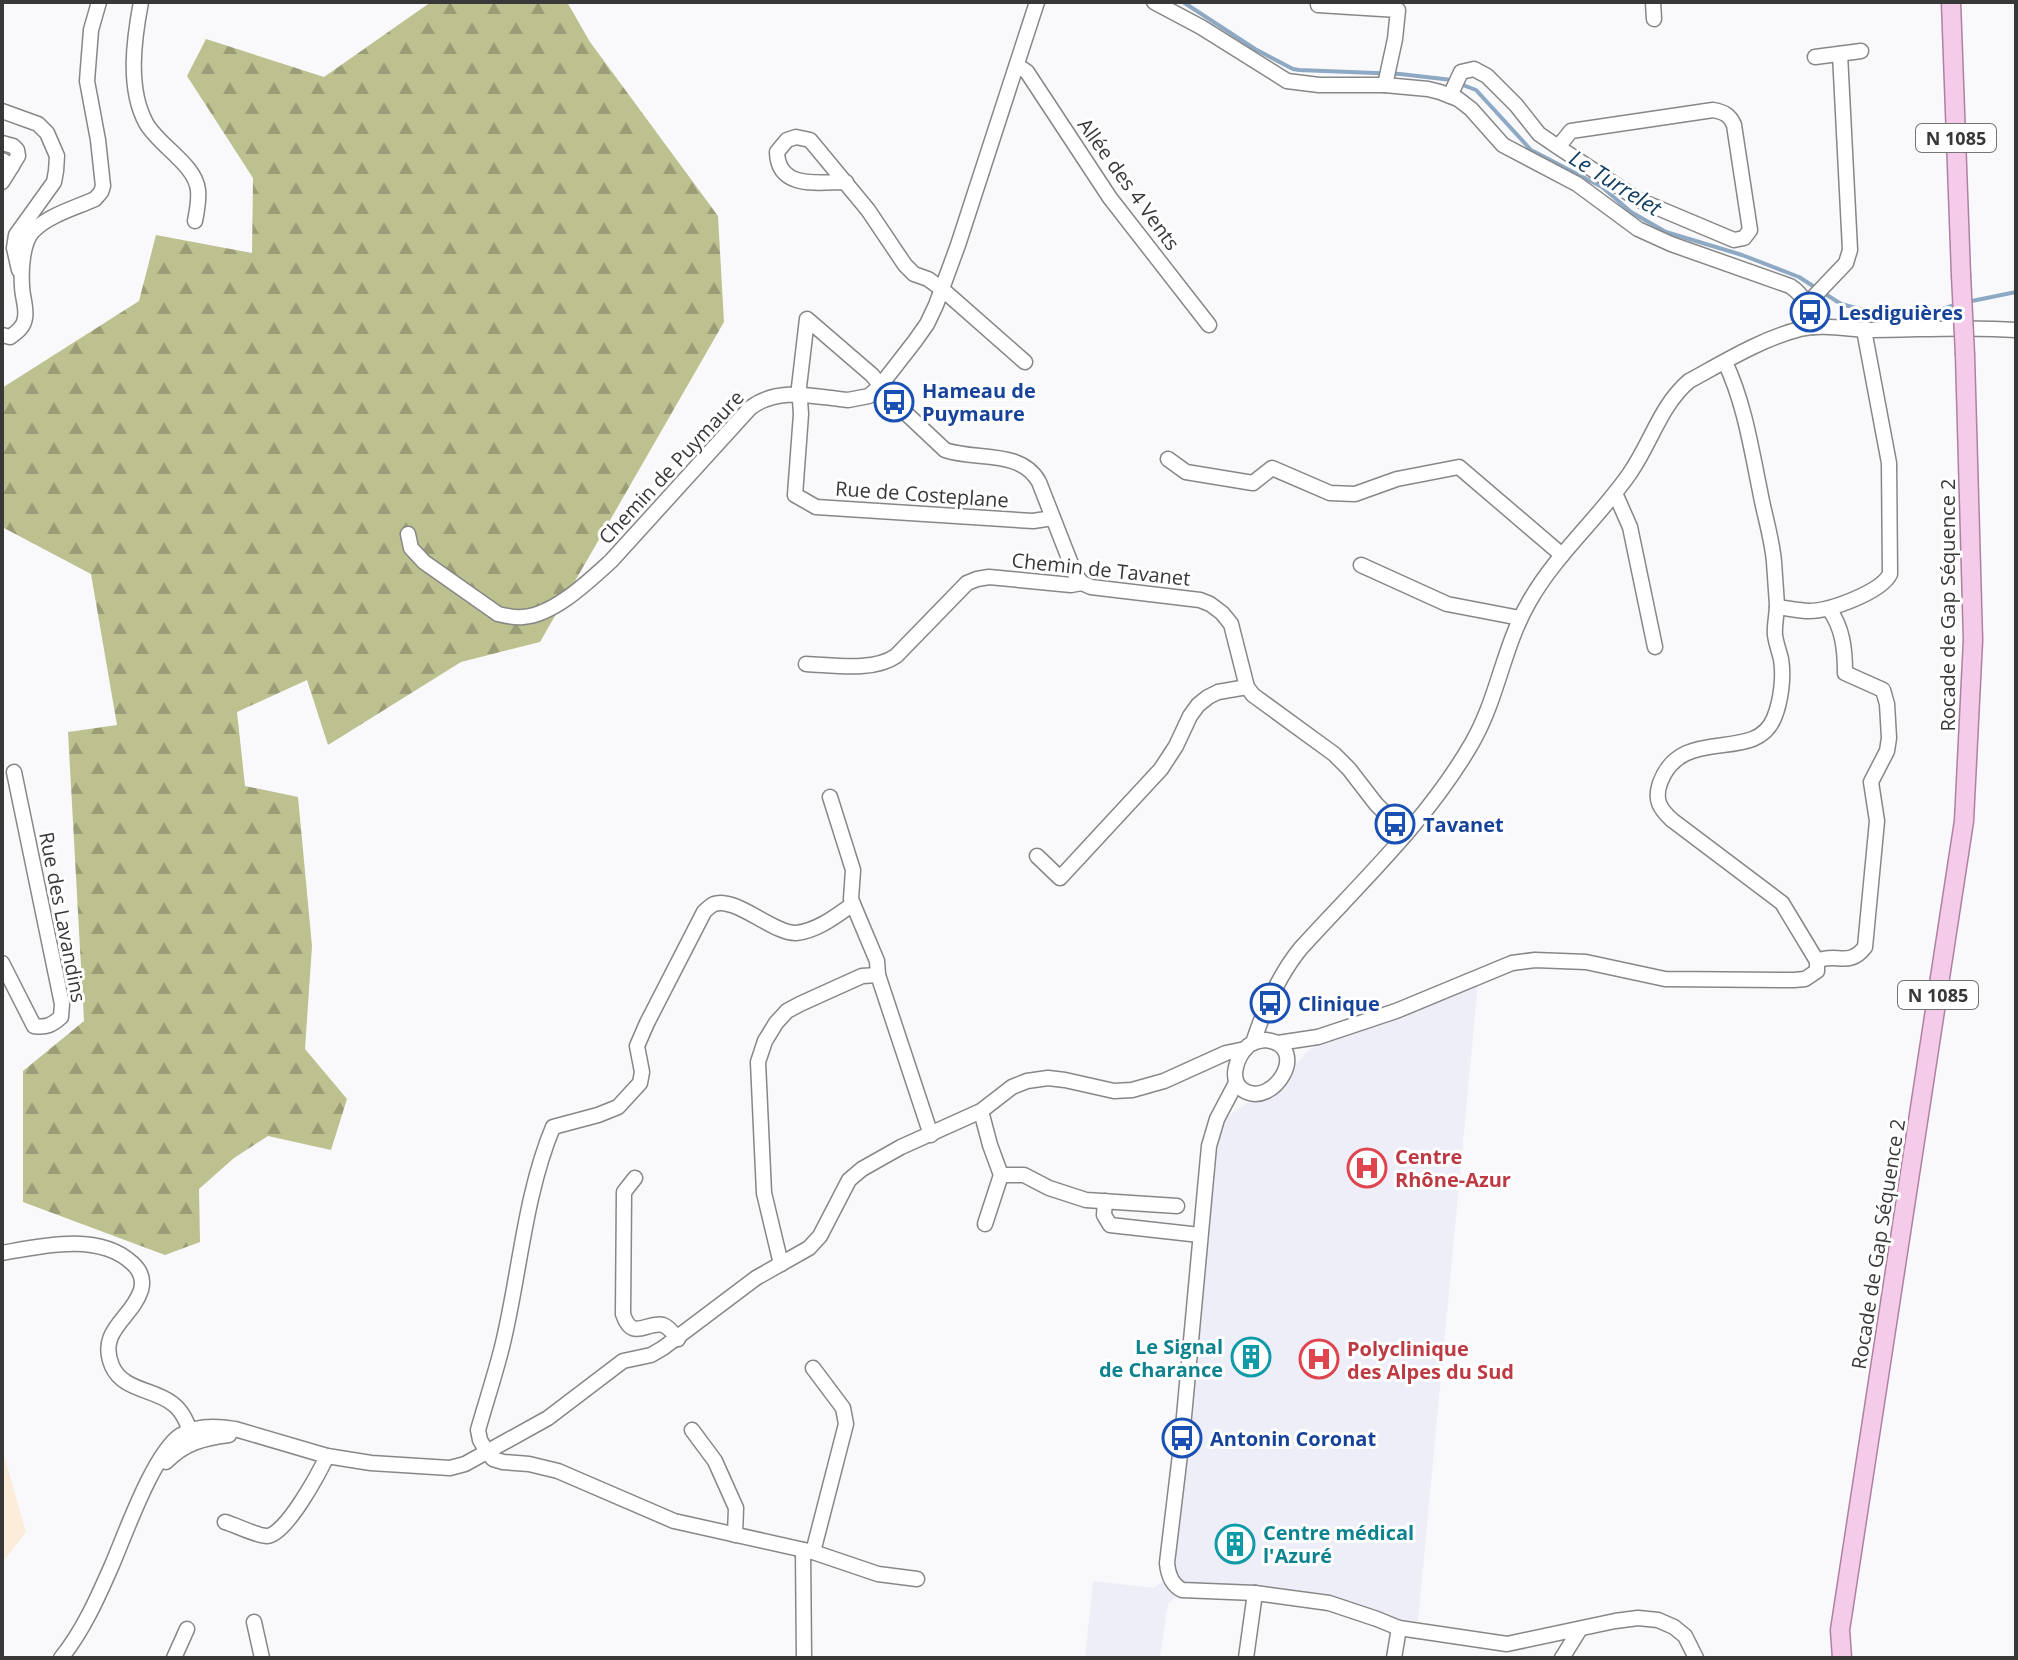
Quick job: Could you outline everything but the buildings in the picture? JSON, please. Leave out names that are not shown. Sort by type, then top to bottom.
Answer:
[{"type":"main road","name":"Rocade de Gap Séquence 2","points":[[1829,1658],[1840,1630],[1964,821],[1973,640],[1951,2]]},
{"type":"main road","name":"Rocade de Gap Séquence 2","points":[[1840,1630],[1842,1658]]},
{"type":"street","points":[[21,283],[26,241],[32,233],[43,223],[95,199],[103,186],[87,81],[91,30],[99,2]]},
{"type":"street","points":[[141,2],[135,47],[138,101],[150,130],[193,175],[199,193],[195,221]]},
{"type":"street","points":[[880,386],[927,324],[942,289],[1037,2]]},
{"type":"street","points":[[1154,2],[1201,27],[1287,81],[1319,85],[1386,77],[1452,93],[1503,145],[1577,184],[1638,229],[1671,244],[1790,286],[1798,292],[1810,312],[1813,327]]},
{"type":"street","points":[[1653,2],[1654,19]]},
{"type":"street","points":[[1318,5],[1398,6],[1395,39],[1386,77]]},
{"type":"street","points":[[1815,57],[1861,51]]},
{"type":"street","points":[[1806,305],[1846,263],[1850,250],[1840,54]]},
{"type":"street","name":"Allée des 4 Vents","points":[[1017,65],[1027,72],[1110,198],[1209,325]]},
{"type":"street","points":[[1452,93],[1460,74],[1474,69],[1487,76],[1539,134],[1558,147],[1639,200],[1734,240],[1744,238],[1750,230],[1734,125],[1724,112],[1713,110],[1571,131],[1558,147]]},
{"type":"street","points":[[2,111],[38,124],[47,133],[57,156],[54,182],[16,235],[14,248],[25,317],[22,327],[10,337],[2,335]]},
{"type":"street","points":[[846,182],[796,181],[785,174],[777,162],[777,152],[787,140],[796,137],[810,140],[846,182],[868,210],[905,265],[914,274],[942,289],[1025,362]]},
{"type":"street","points":[[2,143],[13,146],[18,156],[7,163],[2,182]]},
{"type":"street","points":[[800,395],[807,319],[872,375],[894,402],[945,450],[955,454],[1012,460],[1033,472],[1075,574],[1082,583]]},
{"type":"street","points":[[1696,1658],[1685,1636],[1667,1622],[1658,1620],[1638,1618],[1615,1621],[1507,1644],[1399,1628],[1329,1603],[1176,1587],[1167,1563],[1209,1146],[1217,1119],[1236,1078],[1240,1057],[1249,1046],[1276,986],[1294,957],[1406,834],[1451,776],[1484,720],[1511,639],[1543,579],[1632,471],[1668,404],[1682,387],[1725,362],[1803,328],[2016,330]]},
{"type":"street","points":[[1777,607],[1810,611],[1829,609],[1877,587],[1890,574],[1889,463],[1864,330]]},
{"type":"street","points":[[1725,362],[1742,406],[1774,559],[1775,637],[1782,661],[1781,691],[1773,721],[1763,733],[1747,741],[1685,753],[1674,760],[1665,772],[1657,798],[1661,810],[1672,820],[1782,903],[1815,968]]},
{"type":"street","name":"Chemin de Puymaure","points":[[408,534],[411,548],[424,562],[498,614],[518,618],[540,613],[575,592],[611,561],[761,399],[784,394],[858,400],[869,396],[880,386]]},
{"type":"street","name":"Rue de Costeplane","points":[[800,395],[795,495],[816,507],[1033,521],[1053,518]]},
{"type":"street","points":[[1168,459],[1186,472],[1253,483],[1272,468],[1330,493],[1355,494],[1397,479],[1459,467],[1562,555]]},
{"type":"street","points":[[1615,493],[1630,527],[1655,647]]},
{"type":"street","points":[[1361,565],[1447,604],[1520,618]]},
{"type":"street","name":"Chemin de Tavanet","points":[[806,664],[875,666],[887,662],[967,583],[989,577],[1071,585],[1082,583],[1091,587],[1200,600],[1210,604],[1231,624],[1247,687]]},
{"type":"street","points":[[68,1656],[159,1460],[182,1434],[192,1436],[220,1427],[327,1456],[371,1463],[450,1468],[465,1464],[548,1418],[623,1361],[651,1355],[678,1339],[737,1291],[809,1248],[820,1236],[849,1180],[862,1169],[901,1147],[981,1111],[1012,1087],[1027,1081],[1057,1079],[1114,1091],[1132,1090],[1164,1081],[1226,1053],[1266,1040],[1276,1042],[1318,1037],[1396,1011],[1512,963],[1535,960],[1586,962],[1665,979],[1794,980],[1805,979],[1823,958],[1859,956],[1865,947],[1877,821],[1871,782],[1887,751],[1887,704],[1883,690],[1845,673],[1845,650],[1838,621],[1829,609]]},
{"type":"street","points":[[1037,856],[1060,878],[1161,769],[1198,705],[1218,692],[1247,687],[1253,695],[1334,754],[1406,834]]},
{"type":"street","name":"Rue des Lavandins","points":[[2,963],[34,1026],[52,1025],[61,1017],[62,1004],[14,772]]},
{"type":"street","points":[[830,797],[853,870],[851,899],[877,961],[878,975],[931,1135]]},
{"type":"street","points":[[853,904],[829,920],[793,934],[733,906],[719,903],[704,912],[637,1046],[642,1072],[640,1083],[618,1107],[553,1127],[539,1166],[519,1249],[502,1346],[478,1430],[480,1440],[493,1459],[558,1471],[674,1521],[808,1551],[878,1574],[917,1579]]},
{"type":"street","points":[[781,1264],[764,1193],[758,1062],[761,1052],[776,1023],[787,1011],[862,976],[878,975]]},
{"type":"street","points":[[1270,1003],[1276,1042],[1287,1055],[1287,1066]]},
{"type":"street","points":[[1217,1119],[1236,1104],[1275,1086],[1287,1066],[1318,1037]]},
{"type":"street","points":[[1206,1062],[1224,1067],[1244,1091],[1254,1094]]},
{"type":"street","points":[[981,1111],[1001,1175],[985,1224]]},
{"type":"street","points":[[1001,1175],[1024,1175],[1049,1188],[1086,1200],[1177,1206]]},
{"type":"street","points":[[635,1178],[624,1192],[623,1314],[631,1327],[637,1329],[659,1324],[666,1326],[678,1339]]},
{"type":"street","points":[[1105,1201],[1104,1215],[1110,1225],[1200,1235]]},
{"type":"street","points":[[2,1253],[46,1245],[100,1247],[123,1256],[139,1270],[141,1290],[114,1330],[109,1346],[110,1360],[124,1382],[169,1401],[180,1411],[192,1436]]},
{"type":"street","points":[[804,1658],[808,1551],[846,1424],[843,1408],[813,1368]]},
{"type":"street","points":[[692,1430],[715,1461],[736,1508],[735,1535]]},
{"type":"street","points":[[225,1522],[265,1536],[277,1533],[311,1489],[327,1456]]},
{"type":"street","points":[[1246,1658],[1255,1593]]},
{"type":"street","points":[[254,1622],[262,1658]]},
{"type":"street","points":[[1394,1658],[1399,1628]]},
{"type":"street","points":[[174,1658],[187,1629]]},
{"type":"street","points":[[1562,1658],[1580,1629]]},
{"type":"shaded area","name":"Polyclinique des Alpes du Sud","points":[[1478,983],[1418,1622],[1399,1619],[1324,1593],[1191,1586],[1168,1604],[1160,1658],[1085,1658],[1093,1581],[1154,1588],[1175,1572],[1215,1146],[1225,1118],[1246,1104],[1271,1095],[1287,1082],[1295,1065],[1309,1050],[1331,1039],[1382,1025]]},
{"type":"shaded area","points":[[2,1448],[26,1532],[2,1563]]},
{"type":"green space","points":[[431,2],[567,2],[590,42],[718,216],[724,322],[540,642],[461,662],[328,745],[307,680],[237,712],[245,786],[298,797],[312,946],[305,1049],[347,1099],[331,1150],[268,1136],[234,1158],[199,1189],[200,1242],[165,1255],[23,1202],[23,1071],[84,1021],[68,732],[117,725],[91,574],[2,527],[2,388],[139,301],[156,235],[252,253],[253,178],[187,76],[206,39],[324,77]]},
{"type":"waterway","name":"Le Turrelet","points":[[1183,2],[1255,49],[1293,69],[1452,80]]},
{"type":"waterway","name":"Le Turrelet","points":[[1460,84],[1476,90],[1531,150],[1602,187],[1631,212],[1666,232],[1742,255],[1799,277],[1841,304],[1871,312],[1942,309],[1955,305]]},
{"type":"waterway","name":"Le Turrelet","points":[[1967,302],[2016,292]]},
{"type":"place","name":"Lesdiguières","points":[[1810,312]]},
{"type":"place","name":"Hameau de Puymaure","points":[[894,402]]},
{"type":"place","name":"Tavanet","points":[[1395,824]]},
{"type":"place","name":"Clinique","points":[[1270,1003]]},
{"type":"place","name":"Centre Rhône-Azur","points":[[1367,1168]]},
{"type":"place","name":"Le Signal de Charance","points":[[1251,1357]]},
{"type":"place","name":"Polyclinique des Alpes du Sud","points":[[1319,1359]]},
{"type":"place","name":"Antonin Coronat","points":[[1182,1438]]},
{"type":"place","name":"Centre médical l'Azuré","points":[[1235,1544]]}]
